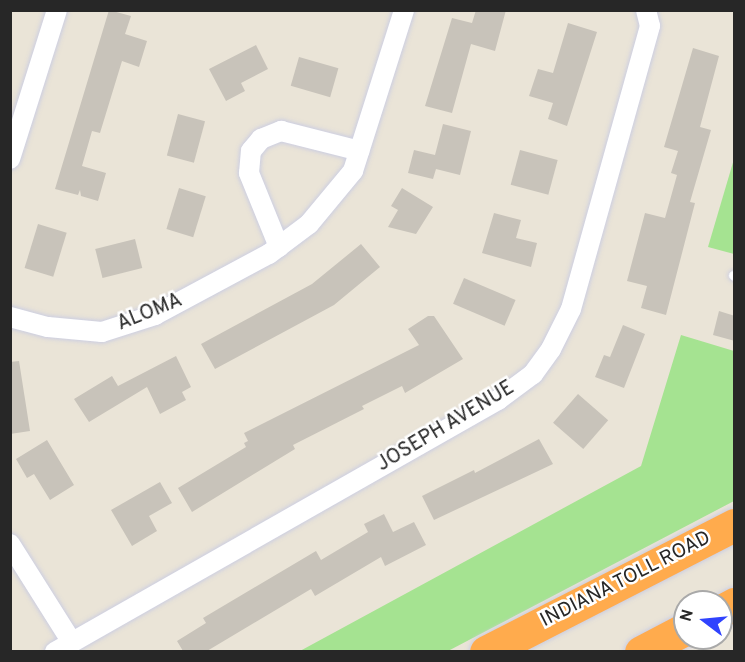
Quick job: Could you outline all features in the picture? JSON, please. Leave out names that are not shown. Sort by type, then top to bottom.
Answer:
[{"type":"highway","name":"INDIANA TOLL ROAD","points":[[486,651],[735,525]]},
{"type":"highway","points":[[641,651],[673,635]]},
{"type":"street","points":[[10,159],[57,10]]},
{"type":"street","name":"ALOMA","points":[[10,317],[48,327],[102,332],[155,315],[279,247],[333,200],[353,171],[404,10]]},
{"type":"street","name":"JOSEPH AVENUE","points":[[63,646],[498,400],[532,374],[551,349],[571,309],[650,26],[646,10]]},
{"type":"street","points":[[279,247],[249,173],[251,151],[261,139],[281,131],[360,151]]},
{"type":"street","points":[[10,544],[63,646]]},
{"type":"green space","points":[[734,159],[734,254],[708,247]]},
{"type":"green space","points":[[681,335],[734,351],[734,501],[448,651],[300,651],[641,466]]},
{"type":"building","points":[[109,10],[131,16],[125,34],[147,41],[139,67],[122,61],[100,133],[92,131],[82,166],[106,173],[98,201],[81,196],[80,190],[78,195],[55,189]]},
{"type":"building","points":[[476,10],[506,10],[495,51],[471,44],[452,113],[425,106],[452,18],[472,23]]},
{"type":"building","points":[[568,23],[597,32],[567,126],[548,119],[553,103],[529,96],[538,69],[553,73]]},
{"type":"building","points":[[256,45],[268,69],[241,83],[245,91],[226,101],[209,69]]},
{"type":"building","points":[[693,48],[719,56],[700,127],[711,130],[690,202],[695,203],[666,315],[641,308],[647,286],[627,281],[645,213],[665,218],[677,175],[671,173],[678,151],[664,147]]},
{"type":"building","points":[[299,57],[338,68],[330,97],[291,86]]},
{"type":"building","points":[[178,114],[205,121],[194,163],[167,156]]},
{"type":"building","points":[[443,124],[471,131],[460,175],[436,169],[433,179],[408,173],[414,150],[435,155]]},
{"type":"building","points":[[520,150],[558,160],[548,195],[511,185]]},
{"type":"building","points":[[179,188],[206,196],[193,237],[166,229]]},
{"type":"building","points":[[402,188],[433,207],[416,234],[388,227],[398,210],[391,206]]},
{"type":"building","points":[[494,213],[521,220],[516,238],[537,243],[531,267],[482,253]]},
{"type":"building","points":[[38,224],[67,233],[53,277],[25,268]]},
{"type":"building","points":[[135,239],[142,268],[102,278],[95,249]]},
{"type":"building","points":[[361,244],[380,267],[334,305],[215,369],[201,344],[312,284]]},
{"type":"building","points":[[464,278],[516,300],[505,326],[453,304]]},
{"type":"building","points":[[719,311],[735,316],[735,341],[713,335]]},
{"type":"building","points":[[428,316],[434,316],[463,359],[405,393],[402,386],[362,406],[364,409],[293,445],[295,449],[192,512],[178,488],[246,447],[244,443],[248,441],[244,433],[419,345],[408,329]]},
{"type":"building","points":[[623,325],[645,334],[624,388],[595,377],[604,355],[610,357]]},
{"type":"building","points":[[176,356],[191,387],[182,392],[186,400],[160,414],[147,387],[89,422],[74,399],[112,376],[118,386]]},
{"type":"building","points":[[19,361],[30,431],[10,434],[10,362]]},
{"type":"building","points":[[578,394],[608,420],[583,449],[553,423]]},
{"type":"building","points":[[539,439],[553,464],[434,520],[422,496],[474,470],[475,473]]},
{"type":"building","points":[[47,440],[74,485],[50,500],[34,474],[27,478],[16,459]]},
{"type":"building","points":[[160,482],[172,503],[149,516],[157,531],[132,546],[111,510]]},
{"type":"building","points":[[384,514],[393,532],[414,522],[426,545],[385,566],[381,557],[315,596],[311,589],[207,651],[183,651],[177,641],[206,623],[203,618],[316,551],[321,560],[368,532],[364,524]]}]
